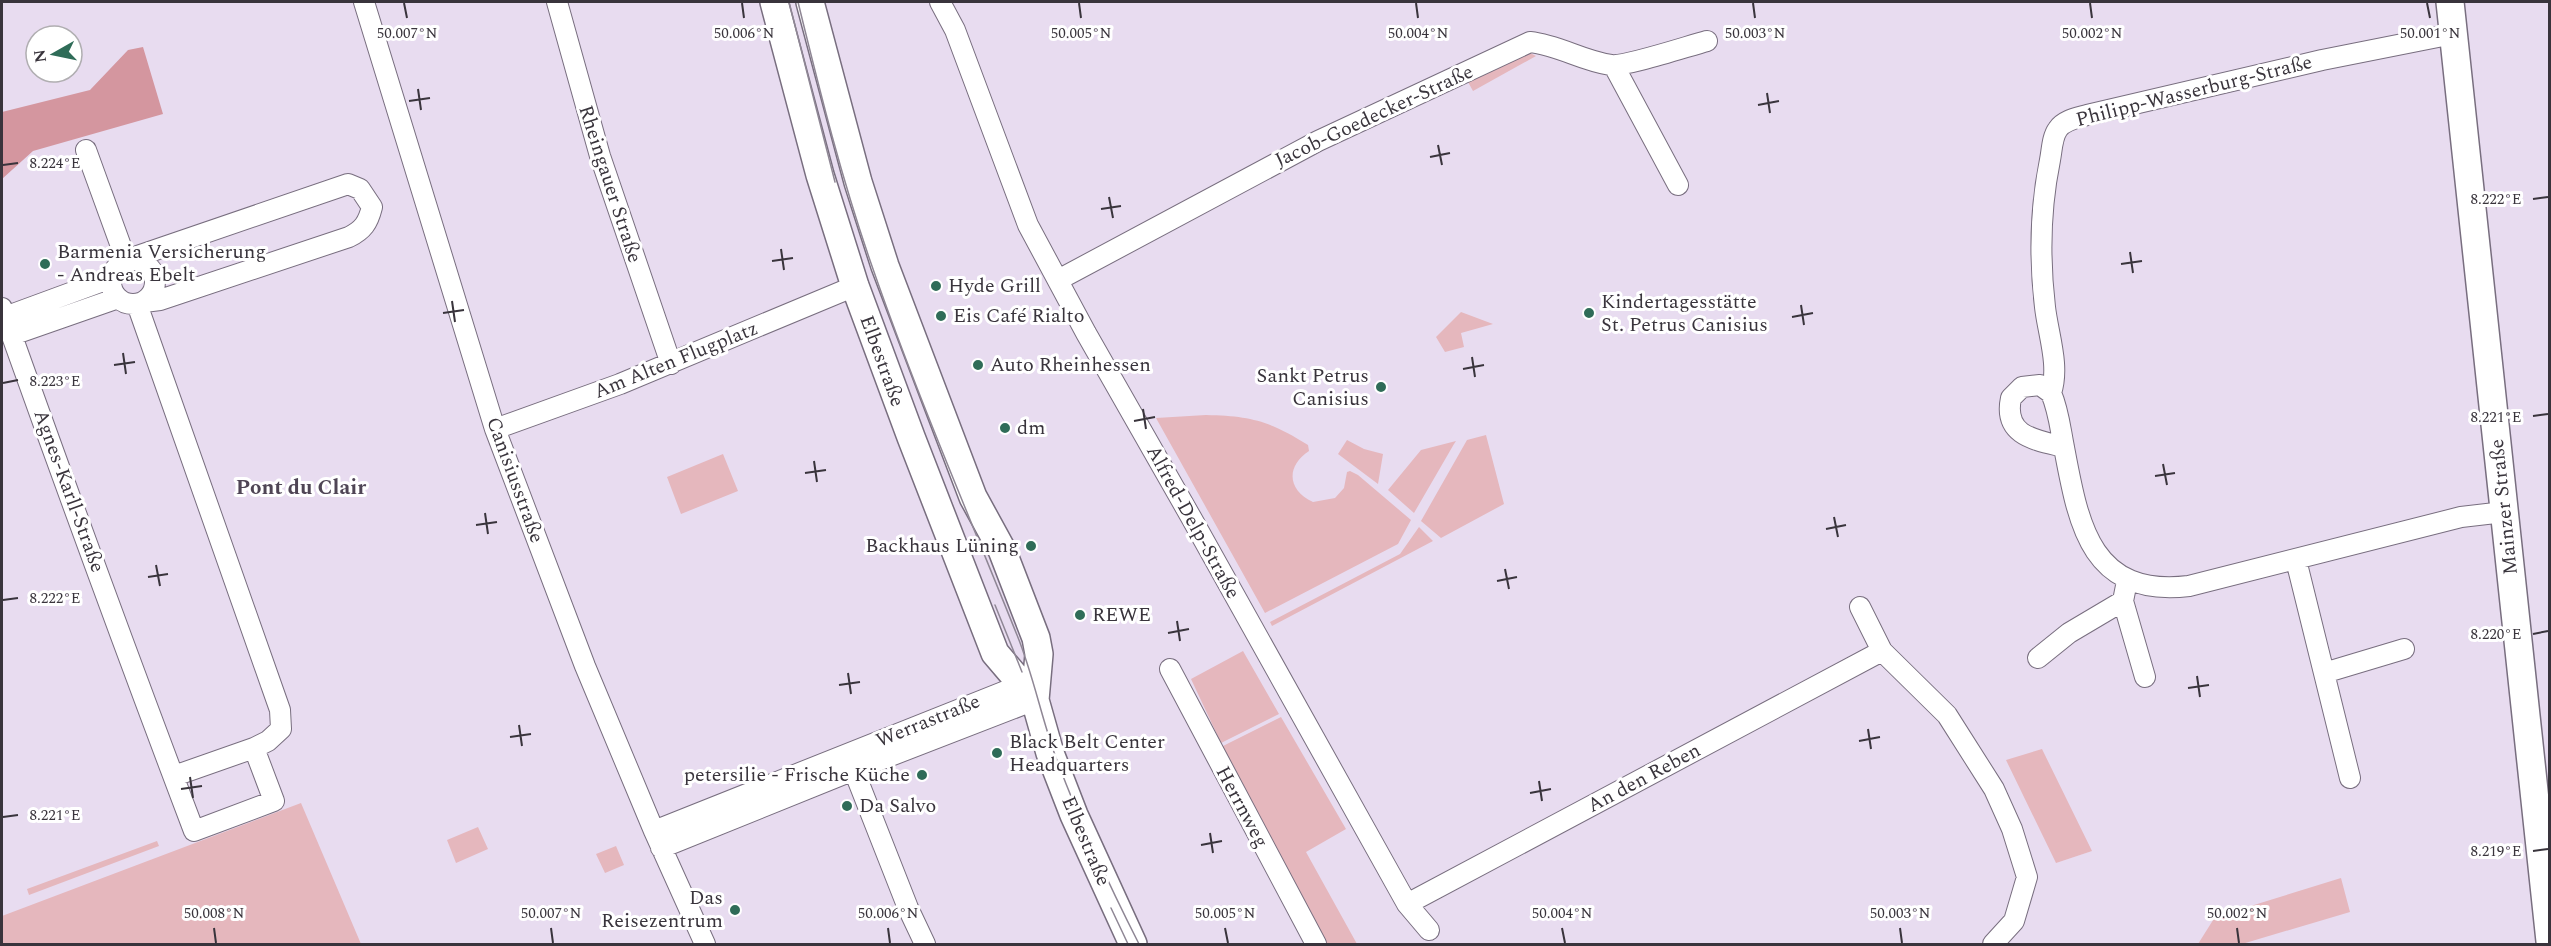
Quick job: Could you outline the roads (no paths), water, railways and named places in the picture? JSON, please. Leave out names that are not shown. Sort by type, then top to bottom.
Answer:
[{"type":"main road","name":"Elbestraße","points":[[774,2],[820,175],[855,286],[995,653],[1030,688],[1050,753],[1074,815],[1133,945]]},
{"type":"main road","name":"Elbestraße","points":[[810,2],[858,183],[885,266],[973,496],[1002,550],[1036,638],[1038,654],[1030,688]]},
{"type":"main road","name":"Mainzer Straße","points":[[2450,2],[2550,941]]},
{"type":"street","name":"Canisiusstraße","points":[[364,2],[495,429],[585,666],[657,840],[705,945]]},
{"type":"street","name":"Rheingauer Straße","points":[[557,2],[600,156],[671,364]]},
{"type":"street","name":"Alfred-Delp-Straße","points":[[940,2],[955,30],[1028,225],[1407,904],[1429,930]]},
{"type":"street","name":"Philipp-Wasserburg-Straße","points":[[2453,34],[2087,115],[2059,127],[2054,137],[2043,195],[2040,245],[2045,307],[2055,375],[2052,393],[2079,516],[2088,540],[2099,555],[2127,581],[2154,588],[2189,586],[2461,517],[2504,512]]},
{"type":"street","name":"Jacob-Goedecker-Straße","points":[[1058,280],[1318,141],[1530,42],[1548,44],[1585,60],[1614,66],[1707,41]]},
{"type":"street","points":[[1614,66],[1678,185]]},
{"type":"street","points":[[86,150],[126,260]]},
{"type":"street","points":[[6,320],[133,301],[160,300],[349,237],[360,232],[369,221],[372,207],[360,189],[348,184],[126,260],[114,270],[111,278],[111,286],[133,301],[280,710],[281,729],[268,741],[174,776]]},
{"type":"street","points":[[126,260],[139,260],[152,269],[155,277],[155,288],[133,301]]},
{"type":"street","points":[[6,320],[111,278]]},
{"type":"street","name":"Am Alten Flugplatz","points":[[495,429],[671,364],[855,286]]},
{"type":"street","name":"Agnes-Karll-Straße","points":[[6,320],[194,831],[274,801],[254,748]]},
{"type":"street","points":[[2052,393],[2040,385],[2022,387],[2011,398],[2009,415],[2012,423],[2024,435],[2064,447]]},
{"type":"street","points":[[2296,560],[2350,778]]},
{"type":"street","points":[[2127,581],[2122,602],[2145,677]]},
{"type":"street","points":[[2038,658],[2069,633],[2122,602]]},
{"type":"street","points":[[1860,608],[1882,651],[1947,715],[1994,789],[2012,829],[2027,877],[2014,921],[1993,945]]},
{"type":"street","points":[[2324,673],[2404,649]]},
{"type":"street","name":"An den Reben","points":[[1407,904],[1882,651]]},
{"type":"street","name":"Herrnweg","points":[[1170,669],[1316,945]]},
{"type":"street","name":"Werrastraße","points":[[657,840],[1030,688]]},
{"type":"street","points":[[850,761],[925,945]]},
{"type":"tram line","points":[[789,2],[835,182]]},
{"type":"tram line","points":[[798,2],[841,170],[890,315],[1023,650],[1064,779],[1094,851],[1139,944]]},
{"type":"tram line","points":[[995,605],[1022,672]]},
{"type":"tram line","points":[[1111,908],[1128,944]]},
{"type":"place","name":"Barmenia Versicherung - Andreas Ebelt","points":[[45,264]]},
{"type":"place","name":"Hyde Grill","points":[[936,286]]},
{"type":"place","name":"Kindertagesstätte St. Petrus Canisius","points":[[1589,313]]},
{"type":"place","name":"Eis Café Rialto","points":[[941,316]]},
{"type":"place","name":"Auto Rheinhessen","points":[[978,365]]},
{"type":"place","name":"Sankt Petrus Canisius","points":[[1381,387]]},
{"type":"place","name":"dm","points":[[1005,428]]},
{"type":"place","name":"Backhaus Lüning","points":[[1031,546]]},
{"type":"place","name":"REWE","points":[[1080,615]]},
{"type":"place","name":"Black Belt Center Headquarters","points":[[997,753]]},
{"type":"place","name":"petersilie - Frische Küche","points":[[922,775]]},
{"type":"place","name":"Da Salvo","points":[[847,806]]},
{"type":"place","name":"Das Reisezentrum","points":[[735,910]]},
{"type":"district","name":"Pont du Clair","points":[[301,488]]}]
